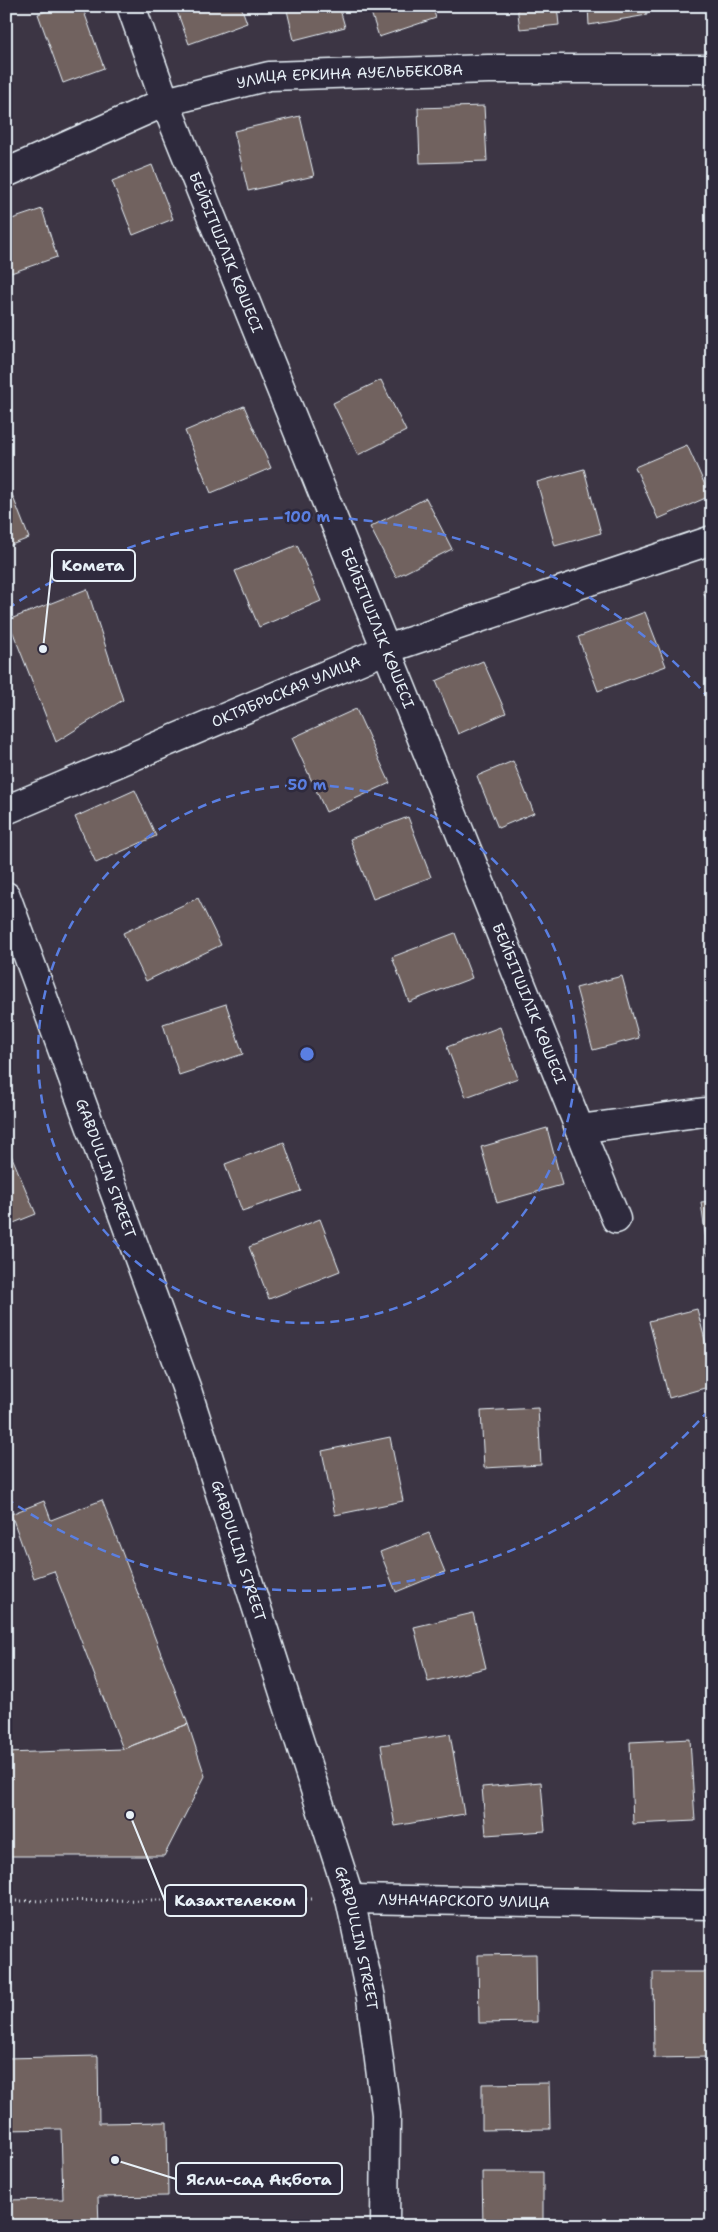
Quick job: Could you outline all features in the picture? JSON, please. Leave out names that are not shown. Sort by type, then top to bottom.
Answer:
[{"type":"street","name":"БЕЙБІТШІЛІК КӨШЕСІ","points":[[131,6],[165,102],[616,1219]]},
{"type":"street","name":"УЛИЦА ЕРКИНА АУЕЛЬБЕКОВА","points":[[6,173],[165,102],[269,76],[488,69],[712,69]]},
{"type":"street","name":"ОКТЯБРЬСКАЯ УЛИЦА","points":[[6,810],[386,649],[712,540]]},
{"type":"street","name":"GABDULLIN STREET","points":[[6,896],[186,1387],[350,1899],[372,1998],[386,2114],[385,2226]]},
{"type":"street","points":[[580,1129],[712,1111]]},
{"type":"street","name":"ЛУНАЧАРСКОГО УЛИЦА","points":[[350,1899],[712,1905]]},
{"type":"path","points":[[6,1901],[350,1899]]},
{"type":"building","points":[[60,6],[82,6],[104,68],[63,83],[38,14]]},
{"type":"building","points":[[175,6],[241,6],[247,23],[189,44]]},
{"type":"building","points":[[286,6],[339,6],[345,27],[294,40]]},
{"type":"building","points":[[369,6],[432,6],[436,18],[379,37]]},
{"type":"building","points":[[517,6],[557,6],[559,25],[520,29]]},
{"type":"building","points":[[588,6],[646,6],[647,15],[589,25]]},
{"type":"building","points":[[484,106],[487,161],[420,163],[418,108]]},
{"type":"building","points":[[300,116],[314,176],[248,191],[234,131]]},
{"type":"building","points":[[152,165],[173,219],[133,235],[112,181]]},
{"type":"building","points":[[42,209],[57,257],[8,274],[6,221]]},
{"type":"building","points":[[381,380],[406,431],[358,455],[333,403]]},
{"type":"building","points":[[244,406],[271,468],[211,493],[185,431]]},
{"type":"building","points":[[687,445],[710,496],[658,519],[635,467]]},
{"type":"building","points":[[584,469],[601,533],[555,546],[537,482]]},
{"type":"building","points":[[6,479],[29,538],[6,547]]},
{"type":"building","points":[[426,498],[452,549],[396,577],[370,527]]},
{"type":"building","points":[[297,545],[321,601],[259,627],[235,571]]},
{"type":"building","points":[[712,587],[712,612],[703,591]]},
{"type":"building","points":[[87,589],[123,700],[56,742],[8,620]]},
{"type":"building","points":[[645,612],[666,666],[598,691],[578,637]]},
{"type":"building","points":[[483,661],[506,713],[458,734],[436,681]]},
{"type":"building","points":[[356,709],[390,783],[326,812],[292,738]]},
{"type":"building","points":[[513,761],[534,813],[498,828],[477,776]]},
{"type":"building","points":[[135,790],[156,836],[96,863],[75,817]]},
{"type":"building","points":[[408,817],[431,877],[373,899],[350,839]]},
{"type":"building","points":[[198,898],[221,945],[146,981],[123,933]]},
{"type":"building","points":[[455,933],[472,978],[409,1002],[392,957]]},
{"type":"building","points":[[622,976],[639,1038],[593,1050],[576,988]]},
{"type":"building","points":[[226,1004],[243,1054],[179,1075],[163,1024]]},
{"type":"building","points":[[500,1027],[518,1078],[466,1097],[447,1047]]},
{"type":"building","points":[[547,1128],[562,1185],[497,1203],[481,1147]]},
{"type":"building","points":[[284,1142],[301,1191],[242,1211],[225,1164]]},
{"type":"building","points":[[6,1143],[36,1214],[6,1226]]},
{"type":"building","points":[[712,1201],[712,1255],[708,1256],[701,1202]]},
{"type":"building","points":[[320,1219],[340,1271],[269,1299],[249,1247]]},
{"type":"building","points":[[697,1309],[712,1367],[712,1386],[669,1398],[649,1321]]},
{"type":"building","points":[[538,1408],[541,1465],[484,1468],[481,1411]]},
{"type":"building","points":[[390,1437],[403,1501],[335,1515],[322,1451]]},
{"type":"building","points":[[102,1500],[188,1724],[123,1749],[54,1571],[34,1578],[11,1514],[44,1501],[51,1520]]},
{"type":"building","points":[[429,1533],[445,1572],[396,1592],[380,1552]]},
{"type":"building","points":[[473,1613],[486,1668],[428,1682],[414,1627]]},
{"type":"building","points":[[188,1724],[205,1776],[164,1856],[6,1856],[6,1753],[123,1749]]},
{"type":"building","points":[[450,1734],[464,1814],[395,1826],[381,1745]]},
{"type":"building","points":[[690,1739],[695,1821],[633,1824],[630,1742]]},
{"type":"building","points":[[541,1782],[545,1831],[486,1835],[482,1787]]},
{"type":"building","points":[[536,1954],[537,2022],[479,2023],[478,1955]]},
{"type":"building","points":[[653,1972],[708,1972],[708,2057],[654,2058]]},
{"type":"building","points":[[98,2056],[99,2123],[167,2122],[168,2196],[98,2197],[99,2226],[6,2226],[6,2200],[63,2199],[61,2129],[6,2130],[6,2058]]},
{"type":"building","points":[[549,2083],[550,2129],[482,2130],[482,2084]]},
{"type":"building","points":[[482,2172],[543,2172],[543,2226],[483,2226]]},
{"type":"place","name":"Комета","points":[[43,649]]},
{"type":"place","name":"Казахтелеком","points":[[130,1815]]},
{"type":"place","name":"Ясли-сад Ақбота","points":[[115,2160]]}]
